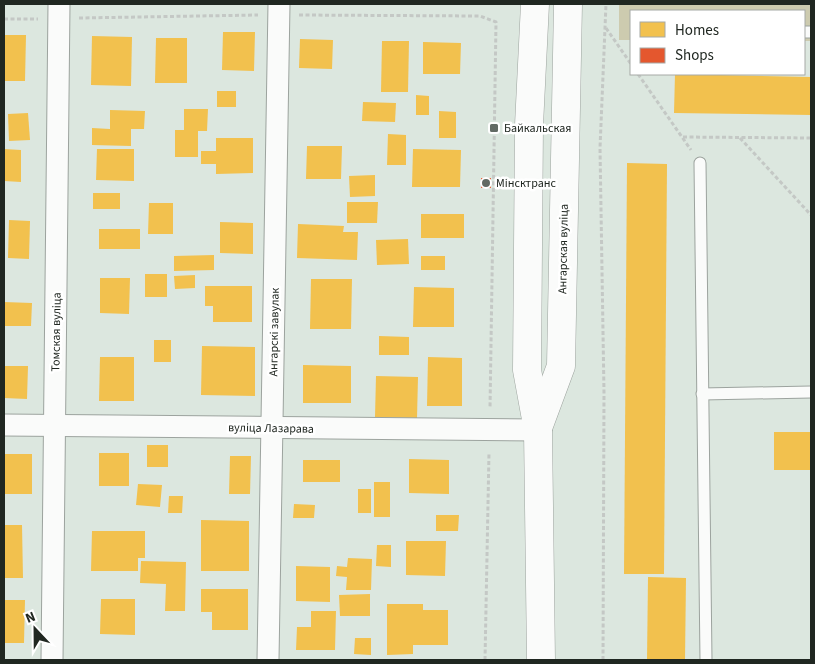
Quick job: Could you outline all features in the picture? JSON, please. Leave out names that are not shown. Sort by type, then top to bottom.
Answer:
[{"type":"main road","name":"Ангарская вуліца","points":[[535,4],[529,125],[527,370],[538,430],[541,660]]},
{"type":"main road","name":"Ангарская вуліца","points":[[538,430],[561,366],[568,4]]},
{"type":"street","name":"Ангарскі завулак","points":[[268,660],[279,9]]},
{"type":"street","name":"Томская вуліца","points":[[52,660],[59,11]]},
{"type":"street","name":"вуліца Лазарава","points":[[4,425],[538,430]]},
{"type":"lane","points":[[700,163],[706,660]]},
{"type":"lane","points":[[702,394],[811,392]]},
{"type":"path","points":[[602,660],[604,393],[600,148],[606,4]]},
{"type":"path","points":[[4,19],[59,11],[279,9],[480,16],[496,22],[485,660]]},
{"type":"path","points":[[605,27],[630,63]]},
{"type":"path","points":[[639,75],[700,163]]},
{"type":"path","points":[[682,137],[811,138]]},
{"type":"path","points":[[739,137],[811,214]]},
{"type":"shaded area","points":[[619,4],[811,4],[811,41],[805,41],[805,10],[630,10],[630,40],[619,40]]},
{"type":"building: Homes","points":[[223,32],[255,32],[254,71],[222,70]]},
{"type":"building: Homes","points":[[4,35],[26,35],[25,81],[4,81]]},
{"type":"building: Homes","points":[[92,36],[132,37],[131,86],[91,85]]},
{"type":"building: Homes","points":[[156,38],[187,38],[187,83],[155,83]]},
{"type":"building: Homes","points":[[300,39],[333,40],[332,69],[299,68]]},
{"type":"building: Homes","points":[[382,41],[409,41],[408,92],[381,92]]},
{"type":"building: Homes","points":[[423,42],[461,43],[460,74],[423,74]]},
{"type":"building: Homes","points":[[675,75],[811,77],[811,115],[674,113]]},
{"type":"building: Homes","points":[[217,91],[236,91],[236,107],[217,107]]},
{"type":"building: Homes","points":[[416,95],[429,96],[429,115],[416,115]]},
{"type":"building: Homes","points":[[363,102],[396,103],[395,122],[362,121]]},
{"type":"building: Homes","points":[[184,109],[208,109],[207,131],[198,131],[198,157],[175,157],[175,130],[184,130]]},
{"type":"building: Homes","points":[[110,110],[145,111],[144,129],[131,129],[131,146],[92,145],[92,128],[110,129]]},
{"type":"building: Homes","points":[[439,111],[456,112],[456,138],[439,138]]},
{"type":"building: Homes","points":[[28,113],[30,140],[9,141],[8,114]]},
{"type":"building: Homes","points":[[388,134],[406,135],[406,165],[387,165]]},
{"type":"building: Homes","points":[[216,138],[253,138],[253,173],[216,174],[216,164],[201,164],[201,151],[216,151]]},
{"type":"building: Homes","points":[[307,146],[342,146],[341,179],[306,179]]},
{"type":"building: Homes","points":[[4,149],[21,150],[21,182],[4,181]]},
{"type":"building: Homes","points":[[97,149],[134,149],[134,181],[96,180]]},
{"type":"building: Homes","points":[[413,149],[461,150],[460,187],[412,187]]},
{"type":"building: Homes","points":[[627,163],[667,164],[664,574],[624,574]]},
{"type":"building: Homes","points":[[375,175],[375,196],[350,197],[349,176]]},
{"type":"building: Homes","points":[[93,193],[120,193],[120,209],[93,209]]},
{"type":"building: Homes","points":[[347,202],[378,202],[377,223],[347,223]]},
{"type":"building: Homes","points":[[149,203],[173,203],[173,234],[148,234]]},
{"type":"building: Homes","points":[[421,214],[464,214],[464,238],[421,238]]},
{"type":"building: Homes","points":[[9,220],[30,221],[29,259],[8,258]]},
{"type":"building: Homes","points":[[220,222],[253,223],[253,254],[220,253]]},
{"type":"building: Homes","points":[[298,224],[344,226],[343,232],[358,232],[357,260],[297,258]]},
{"type":"building: Homes","points":[[99,229],[140,229],[140,249],[99,249]]},
{"type":"building: Homes","points":[[408,239],[409,264],[377,265],[376,240]]},
{"type":"building: Homes","points":[[214,255],[214,270],[174,271],[174,256]]},
{"type":"building: Homes","points":[[421,256],[445,256],[445,270],[421,270]]},
{"type":"building: Homes","points":[[145,274],[167,274],[167,297],[145,297]]},
{"type":"building: Homes","points":[[195,275],[195,288],[175,289],[174,276]]},
{"type":"building: Homes","points":[[100,278],[130,278],[129,314],[100,313]]},
{"type":"building: Homes","points":[[311,279],[352,279],[351,329],[310,329]]},
{"type":"building: Homes","points":[[205,286],[252,286],[252,322],[213,322],[213,306],[205,306]]},
{"type":"building: Homes","points":[[414,287],[454,288],[454,327],[413,327]]},
{"type":"building: Homes","points":[[4,302],[32,303],[31,326],[4,326]]},
{"type":"building: Homes","points":[[379,336],[409,337],[409,355],[379,355]]},
{"type":"building: Homes","points":[[154,340],[171,340],[171,362],[154,362]]},
{"type":"building: Homes","points":[[202,346],[255,347],[255,396],[201,395]]},
{"type":"building: Homes","points":[[100,357],[134,357],[134,401],[99,401]]},
{"type":"building: Homes","points":[[428,357],[462,358],[462,406],[427,406]]},
{"type":"building: Homes","points":[[303,365],[351,366],[351,403],[303,403]]},
{"type":"building: Homes","points":[[4,366],[28,366],[27,399],[4,398]]},
{"type":"building: Homes","points":[[376,376],[418,377],[417,418],[375,417]]},
{"type":"building: Homes","points":[[774,432],[811,432],[811,470],[774,470]]},
{"type":"building: Homes","points":[[147,445],[168,445],[168,467],[147,467]]},
{"type":"building: Homes","points":[[99,453],[129,453],[129,486],[99,486]]},
{"type":"building: Homes","points":[[4,454],[32,454],[32,494],[4,494]]},
{"type":"building: Homes","points":[[230,456],[251,456],[250,494],[229,494]]},
{"type":"building: Homes","points":[[409,459],[449,460],[449,494],[409,493]]},
{"type":"building: Homes","points":[[303,460],[340,460],[340,482],[303,482]]},
{"type":"building: Homes","points":[[374,482],[390,482],[390,517],[374,517]]},
{"type":"building: Homes","points":[[138,484],[162,485],[160,507],[136,505]]},
{"type":"building: Homes","points":[[358,489],[371,489],[371,513],[358,513]]},
{"type":"building: Homes","points":[[169,496],[183,496],[182,513],[168,513]]},
{"type":"building: Homes","points":[[294,504],[315,505],[314,518],[293,518]]},
{"type":"building: Homes","points":[[436,515],[459,515],[458,531],[436,531]]},
{"type":"building: Homes","points":[[201,520],[249,521],[249,571],[201,571]]},
{"type":"building: Homes","points":[[4,525],[22,525],[23,578],[4,578]]},
{"type":"building: Homes","points":[[92,531],[145,531],[145,558],[138,558],[138,571],[91,571]]},
{"type":"building: Homes","points":[[406,541],[446,541],[445,576],[406,575]]},
{"type":"building: Homes","points":[[377,545],[391,545],[391,567],[376,566]]},
{"type":"building: Homes","points":[[348,558],[372,559],[371,590],[346,590],[347,577],[336,576],[337,566],[347,567]]},
{"type":"building: Homes","points":[[141,561],[186,562],[185,611],[165,611],[166,584],[140,583]]},
{"type":"building: Homes","points":[[296,566],[330,567],[330,602],[296,601]]},
{"type":"building: Homes","points":[[648,577],[686,578],[685,660],[647,660]]},
{"type":"building: Homes","points":[[201,589],[248,589],[248,630],[212,630],[212,612],[201,612]]},
{"type":"building: Homes","points":[[370,594],[370,616],[340,616],[339,595]]},
{"type":"building: Homes","points":[[101,599],[135,599],[135,635],[100,634]]},
{"type":"building: Homes","points":[[4,600],[25,600],[24,643],[4,643]]},
{"type":"building: Homes","points":[[387,604],[423,604],[423,610],[448,610],[448,645],[413,645],[413,654],[387,655]]},
{"type":"building: Homes","points":[[311,611],[336,611],[335,650],[296,650],[297,627],[311,627]]},
{"type":"building: Homes","points":[[355,638],[371,638],[371,655],[354,654]]},
{"type":"building: Shops","name":"Мінсктранс","points":[[481,178],[491,178],[491,188],[481,188]]},
{"type":"place","name":"Байкальская","points":[[494,128]]},
{"type":"place","name":"Мінсктранс","points":[[486,183]]}]
